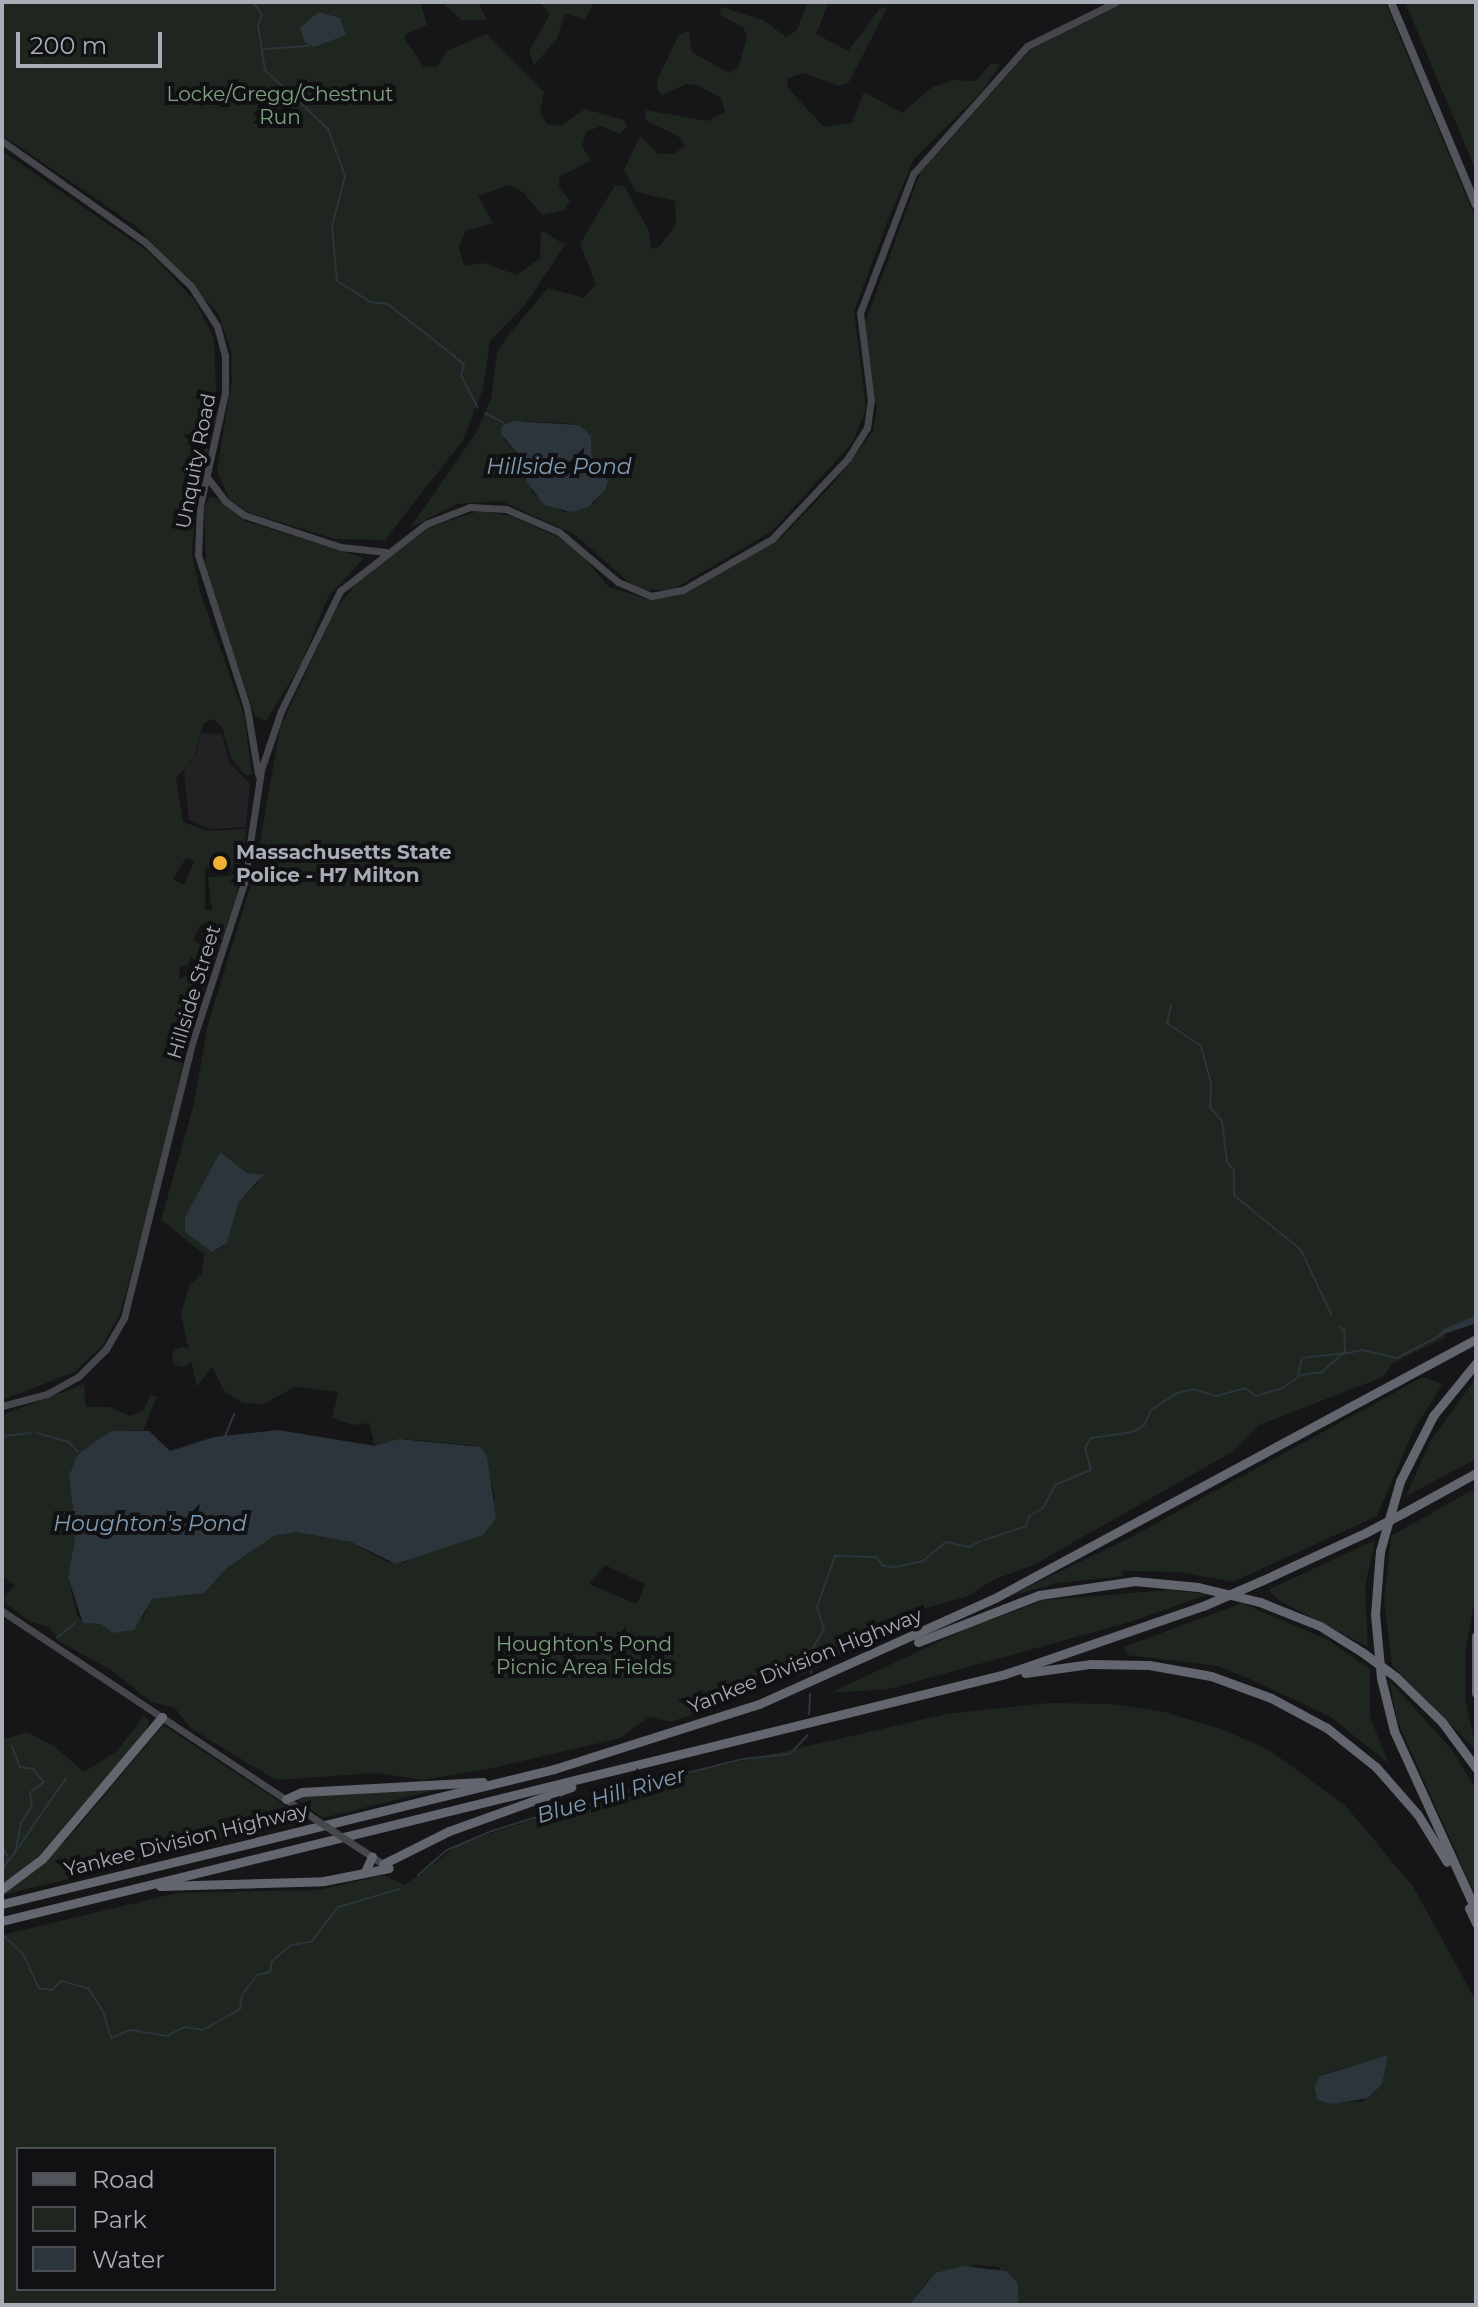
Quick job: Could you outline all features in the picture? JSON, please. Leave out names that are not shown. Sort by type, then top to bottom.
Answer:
[{"type":"highway","name":"Yankee Division Highway","points":[[2,1904],[506,1781],[700,1725],[858,1663],[1026,1582],[1476,1339]]},
{"type":"highway","points":[[1476,1363],[1428,1424],[1400,1481],[1380,1551],[1375,1614],[1379,1669],[1394,1731],[1476,1911]]},
{"type":"highway","points":[[1005,1674],[1203,1606],[1365,1533],[1476,1473]]},
{"type":"highway","points":[[858,1663],[1031,1597],[1135,1581],[1198,1587],[1260,1602],[1362,1652],[1396,1677],[1436,1715],[1476,1768]]},
{"type":"highway","points":[[1476,1636],[1476,1693]]},
{"type":"highway","points":[[1005,1674],[1099,1664],[1167,1667],[1237,1684],[1295,1710],[1349,1744],[1401,1793],[1437,1844],[1476,1923]]},
{"type":"highway","name":"Yankee Division Highway","points":[[2,1921],[1005,1674]]},
{"type":"highway","points":[[2,1889],[42,1859],[162,1717]]},
{"type":"highway","points":[[145,1886],[319,1881],[365,1872],[386,1866],[456,1828],[599,1775]]},
{"type":"highway","points":[[286,1799],[302,1792],[506,1781]]},
{"type":"highway","points":[[365,1872],[372,1856]]},
{"type":"main road","name":"Hillside Street","points":[[2,1406],[47,1394],[78,1377],[104,1352],[124,1318],[190,1051],[244,883],[258,784],[281,711],[332,603],[347,583],[386,552],[450,512],[498,507],[565,535],[618,582],[658,596],[683,590],[772,539],[866,431],[871,401],[860,313],[913,174],[1024,49],[1116,2]]},
{"type":"main road","points":[[1391,2],[1476,205]]},
{"type":"main road","name":"Unquity Road","points":[[2,141],[129,229],[176,271],[210,313],[226,371],[221,423],[198,518],[199,568],[248,711],[258,784]]},
{"type":"main road","points":[[207,477],[225,501],[244,515],[341,547],[386,552]]},
{"type":"main road","points":[[2,1611],[386,1866]]},
{"type":"shaded area","points":[[202,733],[222,734],[229,762],[250,784],[246,827],[211,829],[189,820],[184,770],[195,758]]},
{"type":"green space","name":"Locke/Gregg/Chestnut Run","points":[[2,2],[420,2],[427,25],[405,34],[405,39],[423,66],[436,67],[447,51],[486,34],[544,92],[540,112],[547,124],[560,126],[585,109],[624,120],[627,127],[620,134],[601,126],[586,132],[582,146],[591,161],[559,177],[559,188],[570,200],[565,210],[542,215],[524,193],[509,185],[478,196],[493,223],[465,231],[459,248],[464,266],[483,263],[517,275],[540,258],[541,230],[565,245],[525,305],[490,341],[483,389],[463,440],[385,540],[335,539],[250,513],[230,500],[217,471],[232,381],[231,351],[218,313],[136,226],[2,135]]},
{"type":"green space","points":[[442,2],[479,4],[487,20],[461,20]]},
{"type":"green space","points":[[539,2],[594,2],[585,20],[565,13],[557,39],[534,65],[529,51],[550,14]]},
{"type":"green space","points":[[808,2],[829,2],[816,34],[848,51],[881,7],[887,8],[849,82],[838,86],[804,73],[788,78],[787,87],[824,127],[852,123],[864,92],[902,113],[931,88],[952,80],[976,81],[991,63],[1000,65],[983,90],[914,159],[890,215],[854,311],[866,408],[853,442],[772,531],[672,590],[638,590],[574,534],[501,501],[457,504],[410,528],[476,433],[491,399],[497,353],[506,338],[548,288],[584,298],[596,284],[580,244],[615,185],[624,186],[649,231],[651,249],[659,247],[676,224],[675,201],[636,192],[624,170],[640,136],[658,154],[674,154],[685,146],[678,136],[645,120],[646,110],[707,121],[725,112],[721,98],[697,85],[686,84],[663,95],[658,91],[657,80],[679,35],[689,31],[692,52],[729,73],[739,66],[747,37],[743,27],[720,15],[721,7],[763,20],[786,37],[797,30]],"holes":[[[525,421],[576,424],[591,436],[592,459],[608,484],[594,503],[563,512],[533,494],[520,456],[503,439]]]},
{"type":"green space","name":"Houghton's Pond Picnic Area Fields","points":[[1124,2],[1385,2],[1476,219],[1476,1315],[1440,1331],[1446,1337],[1393,1363],[1383,1377],[1259,1425],[1232,1452],[1032,1566],[995,1579],[966,1597],[914,1611],[894,1622],[892,1635],[804,1674],[706,1698],[697,1713],[670,1722],[649,1717],[621,1738],[492,1768],[423,1780],[376,1773],[276,1780],[190,1728],[175,1708],[151,1702],[112,1671],[59,1641],[49,1627],[31,1622],[2,1600],[15,1585],[2,1576],[2,1415],[84,1384],[86,1407],[110,1407],[130,1416],[143,1411],[151,1395],[157,1396],[143,1431],[132,1430],[77,1455],[69,1476],[76,1533],[68,1577],[77,1615],[83,1623],[101,1624],[112,1633],[142,1619],[152,1599],[204,1593],[227,1568],[274,1536],[296,1532],[351,1542],[387,1562],[404,1563],[432,1548],[468,1541],[495,1499],[488,1467],[472,1445],[404,1439],[375,1446],[369,1423],[353,1425],[332,1418],[338,1392],[295,1387],[263,1404],[243,1403],[225,1392],[212,1367],[197,1387],[181,1314],[189,1286],[202,1273],[204,1254],[161,1220],[194,1104],[208,1024],[253,878],[278,879],[278,861],[257,860],[280,728],[336,608],[365,573],[430,527],[479,511],[511,516],[558,537],[583,556],[609,587],[647,599],[689,592],[783,536],[833,484],[873,431],[877,409],[864,326],[920,173],[1031,49]],"holes":[[[220,1152],[247,1173],[260,1173],[258,1183],[238,1203],[223,1247],[212,1252],[185,1232],[185,1217]],[[605,1565],[645,1584],[637,1604],[589,1584]]]},
{"type":"green space","points":[[1405,2],[1476,2],[1476,171]]},
{"type":"green space","points":[[2,151],[150,253],[196,302],[214,339],[217,417],[195,503],[192,553],[200,592],[244,715],[252,775],[245,775],[231,758],[222,727],[213,719],[204,723],[194,758],[176,778],[183,822],[208,831],[244,829],[246,834],[236,899],[191,1026],[159,1172],[120,1314],[102,1346],[75,1372],[2,1400]],"holes":[[[186,858],[194,861],[184,885],[173,879]],[[205,868],[233,868],[229,876],[208,877],[212,911],[205,910]],[[201,924],[216,933],[208,948],[193,940]],[[191,956],[203,969],[179,979],[180,965],[187,967]]]},
{"type":"green space","points":[[210,497],[216,498],[245,521],[364,558],[328,597],[301,664],[266,721],[255,716],[206,576],[204,507]]},
{"type":"green space","points":[[182,1347],[189,1350],[192,1357],[189,1364],[182,1367],[175,1364],[172,1357],[175,1350]]},
{"type":"green space","points":[[1423,1377],[1443,1384],[1414,1429],[1377,1516],[1233,1582],[1179,1572],[1123,1571],[1123,1576],[1058,1583],[1010,1596],[1133,1536]]},
{"type":"green space","points":[[1476,1378],[1476,1459],[1406,1496],[1431,1440]]},
{"type":"green space","points":[[1476,1488],[1476,1592],[1465,1654],[1465,1698],[1476,1750],[1392,1665],[1384,1600],[1391,1536]]},
{"type":"green space","points":[[1375,1540],[1365,1587],[1368,1647],[1280,1601],[1268,1590]]},
{"type":"green space","points":[[1168,1590],[1209,1594],[1130,1622],[889,1689],[830,1693],[966,1629],[1044,1600]]},
{"type":"green space","points":[[1242,1603],[1328,1640],[1370,1669],[1370,1717],[1389,1764],[1331,1717],[1252,1680],[1217,1666],[1127,1655],[1124,1647]]},
{"type":"green space","points":[[1389,1680],[1453,1751],[1476,1790],[1476,1897],[1397,1720]]},
{"type":"green space","points":[[1049,1703],[1112,1704],[1164,1712],[1221,1729],[1269,1750],[1345,1805],[1414,1888],[1476,2001],[1476,2305],[1019,2305],[1019,2292],[998,2267],[975,2265],[928,2280],[909,2305],[2,2305],[2,1935],[177,1893],[319,1890],[383,1875],[405,1885],[461,1843],[651,1782],[947,1714]],"holes":[[[1375,2059],[1384,2070],[1374,2093],[1361,2102],[1317,2100],[1314,2091],[1324,2074]]]},
{"type":"green space","points":[[144,1715],[149,1722],[145,1732],[29,1867],[2,1885],[2,1740],[27,1732],[54,1746],[84,1772],[117,1751]]},
{"type":"green space","points":[[163,1725],[309,1821],[2,1895],[67,1840]]},
{"type":"green space","points":[[443,1788],[323,1818],[298,1800],[301,1795]]},
{"type":"water","points":[[318,12],[340,18],[346,35],[314,47],[305,42],[300,28]]},
{"type":"water","name":"Hillside Pond","points":[[513,421],[579,425],[591,436],[592,459],[608,481],[605,490],[588,507],[572,512],[544,505],[527,482],[520,456],[501,434],[502,426]]},
{"type":"water","points":[[220,1152],[247,1173],[264,1174],[238,1203],[227,1243],[212,1252],[185,1232],[185,1217]]},
{"type":"water","points":[[1476,1315],[1474,1324],[1438,1336],[1442,1330]]},
{"type":"water","name":"Houghton's Pond","points":[[278,1430],[375,1446],[399,1439],[481,1447],[487,1456],[496,1518],[483,1535],[396,1564],[351,1542],[296,1532],[274,1536],[227,1568],[204,1593],[152,1599],[134,1630],[112,1633],[101,1624],[83,1623],[68,1577],[76,1533],[69,1476],[77,1455],[111,1431],[149,1431],[170,1451],[214,1437]]},
{"type":"water","points":[[1388,2055],[1382,2084],[1368,2098],[1332,2104],[1317,2100],[1314,2087],[1320,2076]]},
{"type":"water","points":[[963,2266],[1006,2271],[1018,2284],[1019,2305],[909,2305],[935,2273]]},
{"type":"waterway","points":[[253,2],[262,14],[258,25],[265,70],[328,129],[345,176],[332,227],[337,281],[370,302],[388,304],[464,364],[461,375],[478,408]]},
{"type":"waterway","points":[[263,49],[309,46]]},
{"type":"waterway","points":[[485,413],[504,423]]},
{"type":"waterway","points":[[1171,1006],[1167,1023],[1201,1046],[1211,1084],[1210,1107],[1222,1121],[1227,1162],[1234,1170],[1234,1195],[1301,1250],[1331,1314]]},
{"type":"waterway","name":"Blue Hill River","points":[[1298,1375],[1302,1358],[1345,1353],[1344,1330],[1339,1326]]},
{"type":"waterway","name":"Blue Hill River","points":[[984,1540],[1026,1526],[1029,1516],[1043,1508],[1055,1485],[1091,1470],[1085,1448],[1091,1438],[1133,1432],[1144,1425],[1151,1410],[1177,1393],[1194,1389],[1216,1396],[1245,1388],[1256,1396],[1281,1389],[1301,1375],[1322,1372],[1342,1354],[1362,1350],[1397,1358],[1441,1335]]},
{"type":"waterway","points":[[224,1439],[234,1414]]},
{"type":"waterway","points":[[2,1436],[31,1433]]},
{"type":"waterway","points":[[37,1433],[69,1442],[78,1452]]},
{"type":"waterway","name":"Blue Hill River","points":[[811,1673],[814,1646],[824,1629],[817,1607],[835,1556],[876,1557],[883,1566],[895,1567],[923,1561],[946,1542],[969,1547],[981,1541]]},
{"type":"waterway","points":[[57,1638],[75,1623]]},
{"type":"waterway","name":"Blue Hill River","points":[[809,1714],[810,1694]]},
{"type":"waterway","name":"Blue Hill River","points":[[418,1875],[447,1850],[492,1831],[651,1782],[743,1759],[790,1754],[808,1735]]},
{"type":"waterway","points":[[12,1746],[20,1767],[33,1769],[44,1782],[30,1793],[32,1805],[21,1823],[15,1853]]},
{"type":"waterway","points":[[9,1861],[66,1778]]},
{"type":"waterway","name":"Blue Hill River","points":[[2,1847],[9,1859],[2,1870]]},
{"type":"waterway","name":"Blue Hill River","points":[[2,1934],[23,1954],[39,1988],[52,1990],[61,1981],[88,1988],[103,2011],[111,2038],[130,2030],[167,2036],[185,2027],[203,2030],[240,2009],[242,1995],[257,1975],[270,1972],[272,1961],[291,1945],[311,1942],[338,1907],[399,1889]]},
{"type":"place","name":"Massachusetts State Police - H7 Milton","points":[[220,863]]}]
